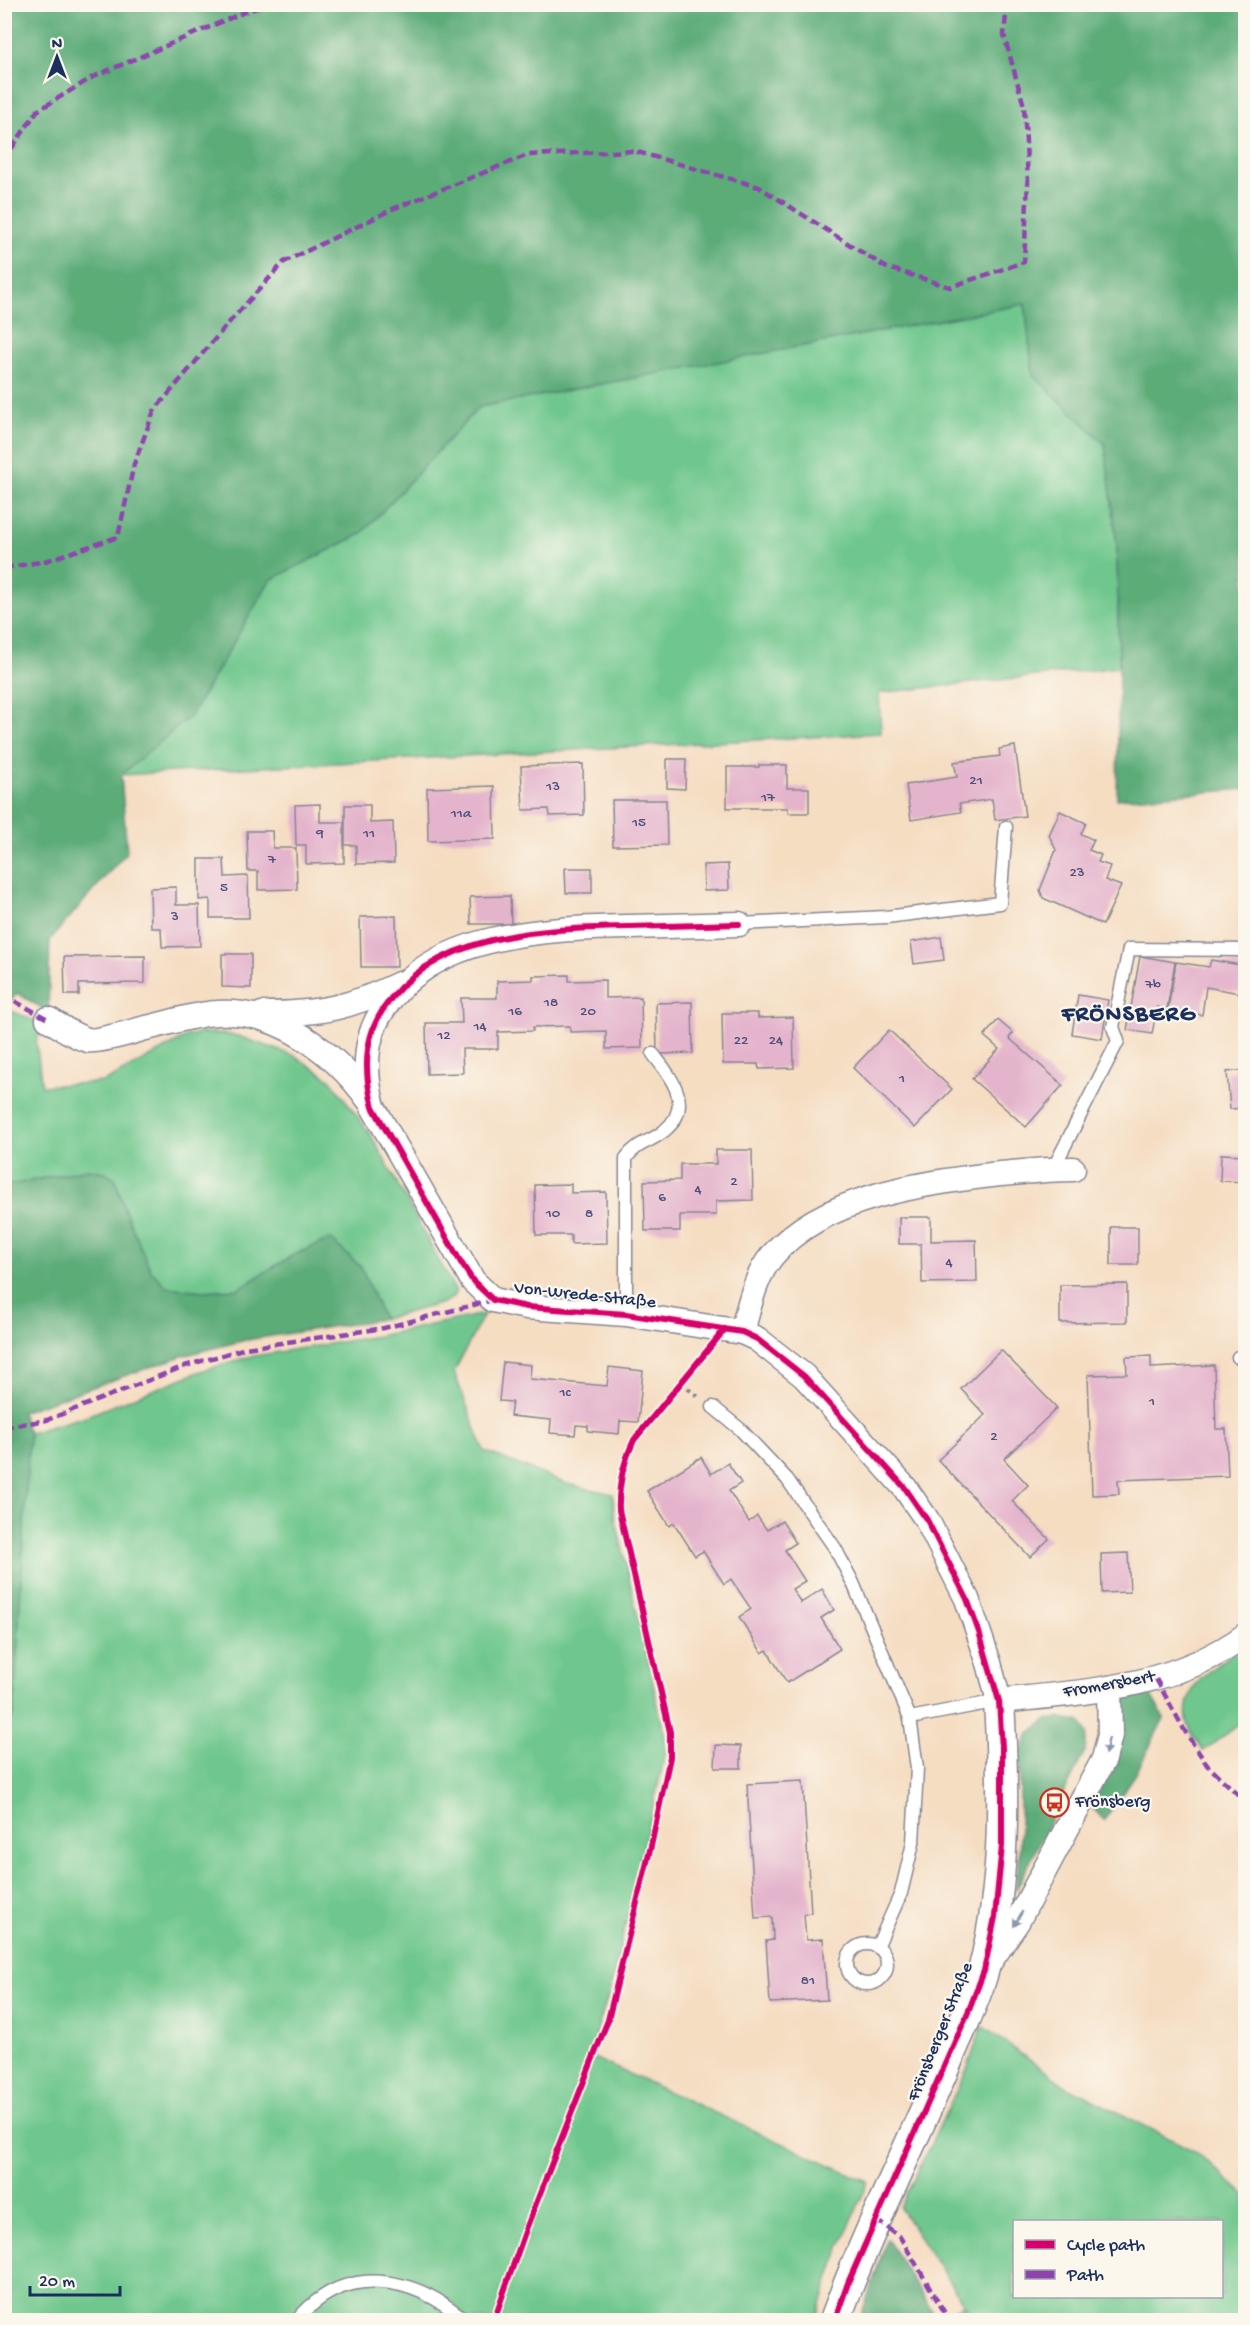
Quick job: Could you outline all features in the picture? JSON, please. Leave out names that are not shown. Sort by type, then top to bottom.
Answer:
[{"type":"street","name":"Von-Wrede-Straße","points":[[48,1019],[90,1041],[216,1013],[294,1014],[345,1006],[369,999],[409,979],[441,959],[504,937],[573,928],[739,924]]},
{"type":"street","name":"Von-Wrede-Straße","points":[[373,1107],[367,1085],[366,1063],[369,1039],[377,1019],[393,994],[409,979]]},
{"type":"street","name":"Von-Wrede-Straße","points":[[251,1014],[275,1023],[313,1044],[338,1064],[356,1083],[373,1107],[460,1261],[473,1281],[493,1300],[527,1308],[626,1314],[741,1332],[758,1339],[804,1376],[905,1488],[927,1520],[967,1599],[989,1663],[999,1701]]},
{"type":"street","points":[[741,1332],[760,1278],[771,1257],[791,1237],[820,1219],[848,1206],[887,1193],[931,1183],[1063,1169]]},
{"type":"street","name":"Fromersbert","points":[[999,1701],[1109,1688],[1156,1679],[1212,1656],[1245,1635]]},
{"type":"street","points":[[984,1971],[1017,1922],[1104,1759],[1110,1735],[1109,1688]]},
{"type":"street","name":"Frönsberger Straße","points":[[835,2320],[848,2283],[939,2081],[984,1971],[995,1917],[1002,1846],[1002,1748],[999,1701]]},
{"type":"lane","points":[[739,924],[886,917],[1000,903],[1006,826]]},
{"type":"lane","points":[[1063,1169],[1118,1041],[1113,1027],[1129,949],[1245,950]]},
{"type":"lane","points":[[626,1314],[626,1158],[632,1150],[663,1132],[673,1122],[679,1098],[672,1078],[653,1054]]},
{"type":"lane","points":[[713,1407],[740,1429],[787,1479],[835,1548],[854,1583],[910,1718],[917,1768],[913,1843],[901,1893],[877,1947]]},
{"type":"lane","points":[[910,1718],[999,1701]]},
{"type":"lane","points":[[297,2320],[322,2296],[350,2283],[382,2280],[414,2288],[450,2307],[465,2320]]},
{"type":"green space","points":[[5,5],[1245,5],[1245,789],[1117,799],[1119,667],[1117,546],[1105,444],[1033,375],[1025,304],[479,407],[361,534],[270,580],[191,715],[121,775],[127,852],[50,940],[48,1012],[17,993],[5,1008]]},
{"type":"green space","points":[[1025,304],[1033,375],[1105,443],[1117,546],[1119,667],[879,693],[881,733],[121,775],[191,715],[270,580],[361,534],[479,407]]},
{"type":"green space","points":[[4,1008],[45,1025],[36,1041],[42,1086],[104,1082],[188,1036],[200,1033],[238,1036],[295,1056],[330,1079],[371,1135],[456,1292],[452,1298],[443,1303],[383,1319],[361,1267],[330,1239],[290,1257],[238,1289],[203,1291],[167,1287],[151,1272],[125,1211],[115,1178],[87,1169],[5,1186]]},
{"type":"green space","points":[[88,1169],[105,1172],[115,1178],[125,1211],[151,1271],[167,1287],[203,1291],[238,1289],[290,1257],[330,1239],[361,1267],[383,1319],[246,1340],[182,1356],[21,1412],[29,1433],[14,1712],[5,1740],[5,1186]]},
{"type":"green space","points":[[484,1314],[454,1372],[484,1451],[567,1484],[613,1494],[614,1512],[664,1732],[666,1747],[664,1759],[611,1986],[589,2056],[868,2182],[838,2253],[816,2320],[5,2320],[4,1740],[14,1712],[29,1433],[89,1415],[201,1371],[248,1357],[378,1336]]},
{"type":"green space","points":[[1245,1646],[1245,1720],[1203,1751],[1189,1727],[1186,1713],[1188,1700],[1194,1688],[1212,1668]]},
{"type":"green space","points":[[1149,1692],[1164,1718],[1135,1775],[1104,1820],[1092,1807],[1113,1761],[1121,1700]]},
{"type":"green space","points":[[1063,1718],[1081,1722],[1087,1733],[1085,1751],[1016,1890],[1020,1840],[1020,1754],[1029,1734],[1046,1720]]},
{"type":"green space","points":[[982,2026],[1066,2086],[1196,2152],[1245,2195],[1245,2320],[979,2320],[964,2304],[900,2208],[968,2067]]},
{"type":"green space","points":[[887,2239],[937,2319],[964,2304],[979,2320],[860,2320]]},
{"type":"building","points":[[1015,746],[1025,816],[995,820],[992,799],[959,804],[961,812],[911,820],[906,785],[957,777],[954,762],[1000,756],[999,749]]},
{"type":"building","points":[[667,759],[686,759],[685,789],[667,788]]},
{"type":"building","points":[[583,764],[584,815],[550,816],[549,809],[523,810],[521,766]]},
{"type":"building","points":[[759,765],[787,765],[787,788],[809,788],[809,813],[788,813],[788,808],[727,808],[727,767],[759,767]]},
{"type":"building","points":[[494,786],[495,839],[428,841],[427,788]]},
{"type":"building","points":[[612,800],[666,800],[667,845],[613,846]]},
{"type":"building","points":[[320,804],[320,822],[344,822],[344,863],[306,864],[306,845],[296,845],[295,805]]},
{"type":"building","points":[[345,805],[370,805],[370,823],[393,822],[394,863],[356,864],[356,845],[345,845]]},
{"type":"building","points":[[1060,811],[1086,823],[1081,834],[1094,840],[1089,850],[1101,855],[1098,862],[1110,866],[1105,880],[1121,886],[1103,925],[1043,898],[1040,890],[1056,850],[1049,835]]},
{"type":"building","points":[[247,831],[272,831],[273,848],[296,848],[297,889],[258,890],[258,871],[248,871]]},
{"type":"building","points":[[199,859],[224,859],[225,877],[248,876],[249,918],[210,918],[210,899],[199,900]]},
{"type":"building","points":[[728,864],[729,890],[704,891],[703,865]]},
{"type":"building","points":[[565,868],[592,868],[592,893],[566,893]]},
{"type":"building","points":[[176,887],[176,905],[199,905],[200,946],[162,947],[161,928],[151,928],[150,888]]},
{"type":"building","points":[[510,896],[511,924],[471,924],[470,897]]},
{"type":"building","points":[[396,916],[397,967],[361,967],[360,917]]},
{"type":"building","points":[[941,937],[944,960],[914,964],[911,942]]},
{"type":"building","points":[[222,954],[251,954],[251,988],[222,987]]},
{"type":"building","points":[[145,956],[145,983],[79,984],[79,995],[65,995],[64,957]]},
{"type":"building","points":[[1140,956],[1175,962],[1167,1009],[1157,1007],[1152,1034],[1127,1030]]},
{"type":"building","points":[[1211,960],[1246,966],[1246,994],[1206,987],[1202,1015],[1168,1009],[1176,962],[1209,967]]},
{"type":"building","points":[[569,975],[569,981],[605,980],[605,998],[641,997],[642,1048],[606,1049],[606,1031],[570,1032],[570,1026],[533,1027],[533,1031],[498,1032],[498,1049],[462,1049],[463,1073],[427,1074],[426,1023],[462,1023],[461,998],[497,998],[497,981],[533,980],[533,976]]},
{"type":"building","points":[[1078,995],[1108,1000],[1102,1039],[1072,1034]]},
{"type":"building","points":[[692,1002],[693,1053],[657,1054],[656,1003]]},
{"type":"building","points":[[722,1013],[758,1013],[758,1018],[793,1017],[794,1068],[759,1069],[758,1064],[723,1064]]},
{"type":"building","points":[[998,1020],[1013,1033],[1009,1038],[1063,1085],[1026,1127],[972,1079],[999,1049],[984,1036]]},
{"type":"building","points":[[889,1030],[952,1089],[915,1128],[853,1068]]},
{"type":"building","points":[[1246,1070],[1246,1108],[1230,1109],[1227,1072]]},
{"type":"building","points":[[716,1150],[752,1150],[753,1200],[716,1201],[716,1215],[680,1215],[680,1231],[645,1231],[644,1181],[680,1180],[680,1164],[716,1164]]},
{"type":"building","points":[[1221,1154],[1246,1155],[1246,1182],[1220,1181]]},
{"type":"building","points":[[571,1184],[571,1193],[606,1192],[607,1243],[571,1244],[571,1235],[536,1235],[535,1185]]},
{"type":"building","points":[[899,1217],[931,1217],[931,1241],[976,1240],[977,1282],[922,1283],[921,1244],[899,1244]]},
{"type":"building","points":[[1111,1227],[1138,1227],[1138,1265],[1111,1265]]},
{"type":"building","points":[[1127,1284],[1127,1322],[1060,1323],[1060,1285]]},
{"type":"building","points":[[1001,1350],[1057,1408],[1004,1459],[1028,1485],[1012,1501],[1049,1539],[1030,1557],[938,1460],[985,1415],[961,1389]]},
{"type":"building","points":[[1151,1356],[1151,1368],[1214,1365],[1216,1429],[1226,1429],[1228,1476],[1118,1480],[1119,1494],[1092,1495],[1088,1375],[1127,1374],[1126,1357]]},
{"type":"building","points":[[503,1362],[531,1365],[530,1379],[607,1386],[609,1367],[643,1371],[638,1422],[620,1421],[619,1434],[588,1431],[588,1426],[576,1425],[575,1435],[550,1433],[551,1420],[510,1416],[512,1402],[499,1401]]},
{"type":"building","points":[[701,1457],[711,1474],[728,1463],[741,1483],[729,1491],[749,1522],[757,1516],[767,1530],[782,1521],[796,1543],[785,1550],[805,1581],[792,1589],[801,1603],[822,1589],[834,1610],[821,1618],[840,1649],[787,1683],[767,1650],[762,1653],[739,1617],[751,1609],[731,1579],[724,1584],[703,1551],[695,1556],[674,1523],[669,1526],[647,1491]]},
{"type":"building","points":[[1128,1553],[1130,1592],[1102,1593],[1101,1554]]},
{"type":"building","points":[[716,1745],[741,1746],[741,1768],[715,1768]]},
{"type":"building","points":[[803,1781],[811,1913],[804,1914],[806,1940],[823,1939],[827,2000],[770,2003],[766,1941],[773,1940],[772,1917],[755,1918],[747,1784]]},
{"type":"marked path","points":[[4,160],[37,111],[93,77],[247,11],[270,4]]},
{"type":"marked path","points":[[4,568],[45,561],[118,537],[134,464],[154,411],[284,262],[395,208],[528,155],[634,151],[759,187],[885,267],[950,287],[1024,262],[1028,181],[1024,106],[1004,35],[1007,4]]},
{"type":"marked path","points":[[4,993],[48,1019]]},
{"type":"marked path","points":[[4,1427],[47,1420],[185,1366],[246,1348],[384,1328],[493,1300]]},
{"type":"marked path","points":[[1156,1679],[1207,1765],[1246,1802]]},
{"type":"marked path","points":[[876,2220],[900,2237],[949,2320]]},
{"type":"cycle path","points":[[739,924],[597,928],[528,933],[460,950],[430,964],[404,985],[382,1011],[371,1034],[367,1070],[373,1107],[460,1261],[473,1281],[493,1300],[527,1307],[626,1314],[742,1332],[757,1339],[804,1376],[905,1488],[927,1520],[967,1599],[999,1701],[1002,1748],[1002,1846],[995,1917],[984,1971],[969,2010],[848,2283],[835,2320]]},
{"type":"cycle path","points":[[494,2320],[526,2229],[608,2020],[651,1846],[670,1757],[670,1732],[619,1510],[622,1474],[634,1440],[725,1329]]},
{"type":"place","name":"Frönsberg","points":[[1054,1802]]},
{"type":"district","name":"FRÖNSBERG","points":[[1129,1015]]}]
